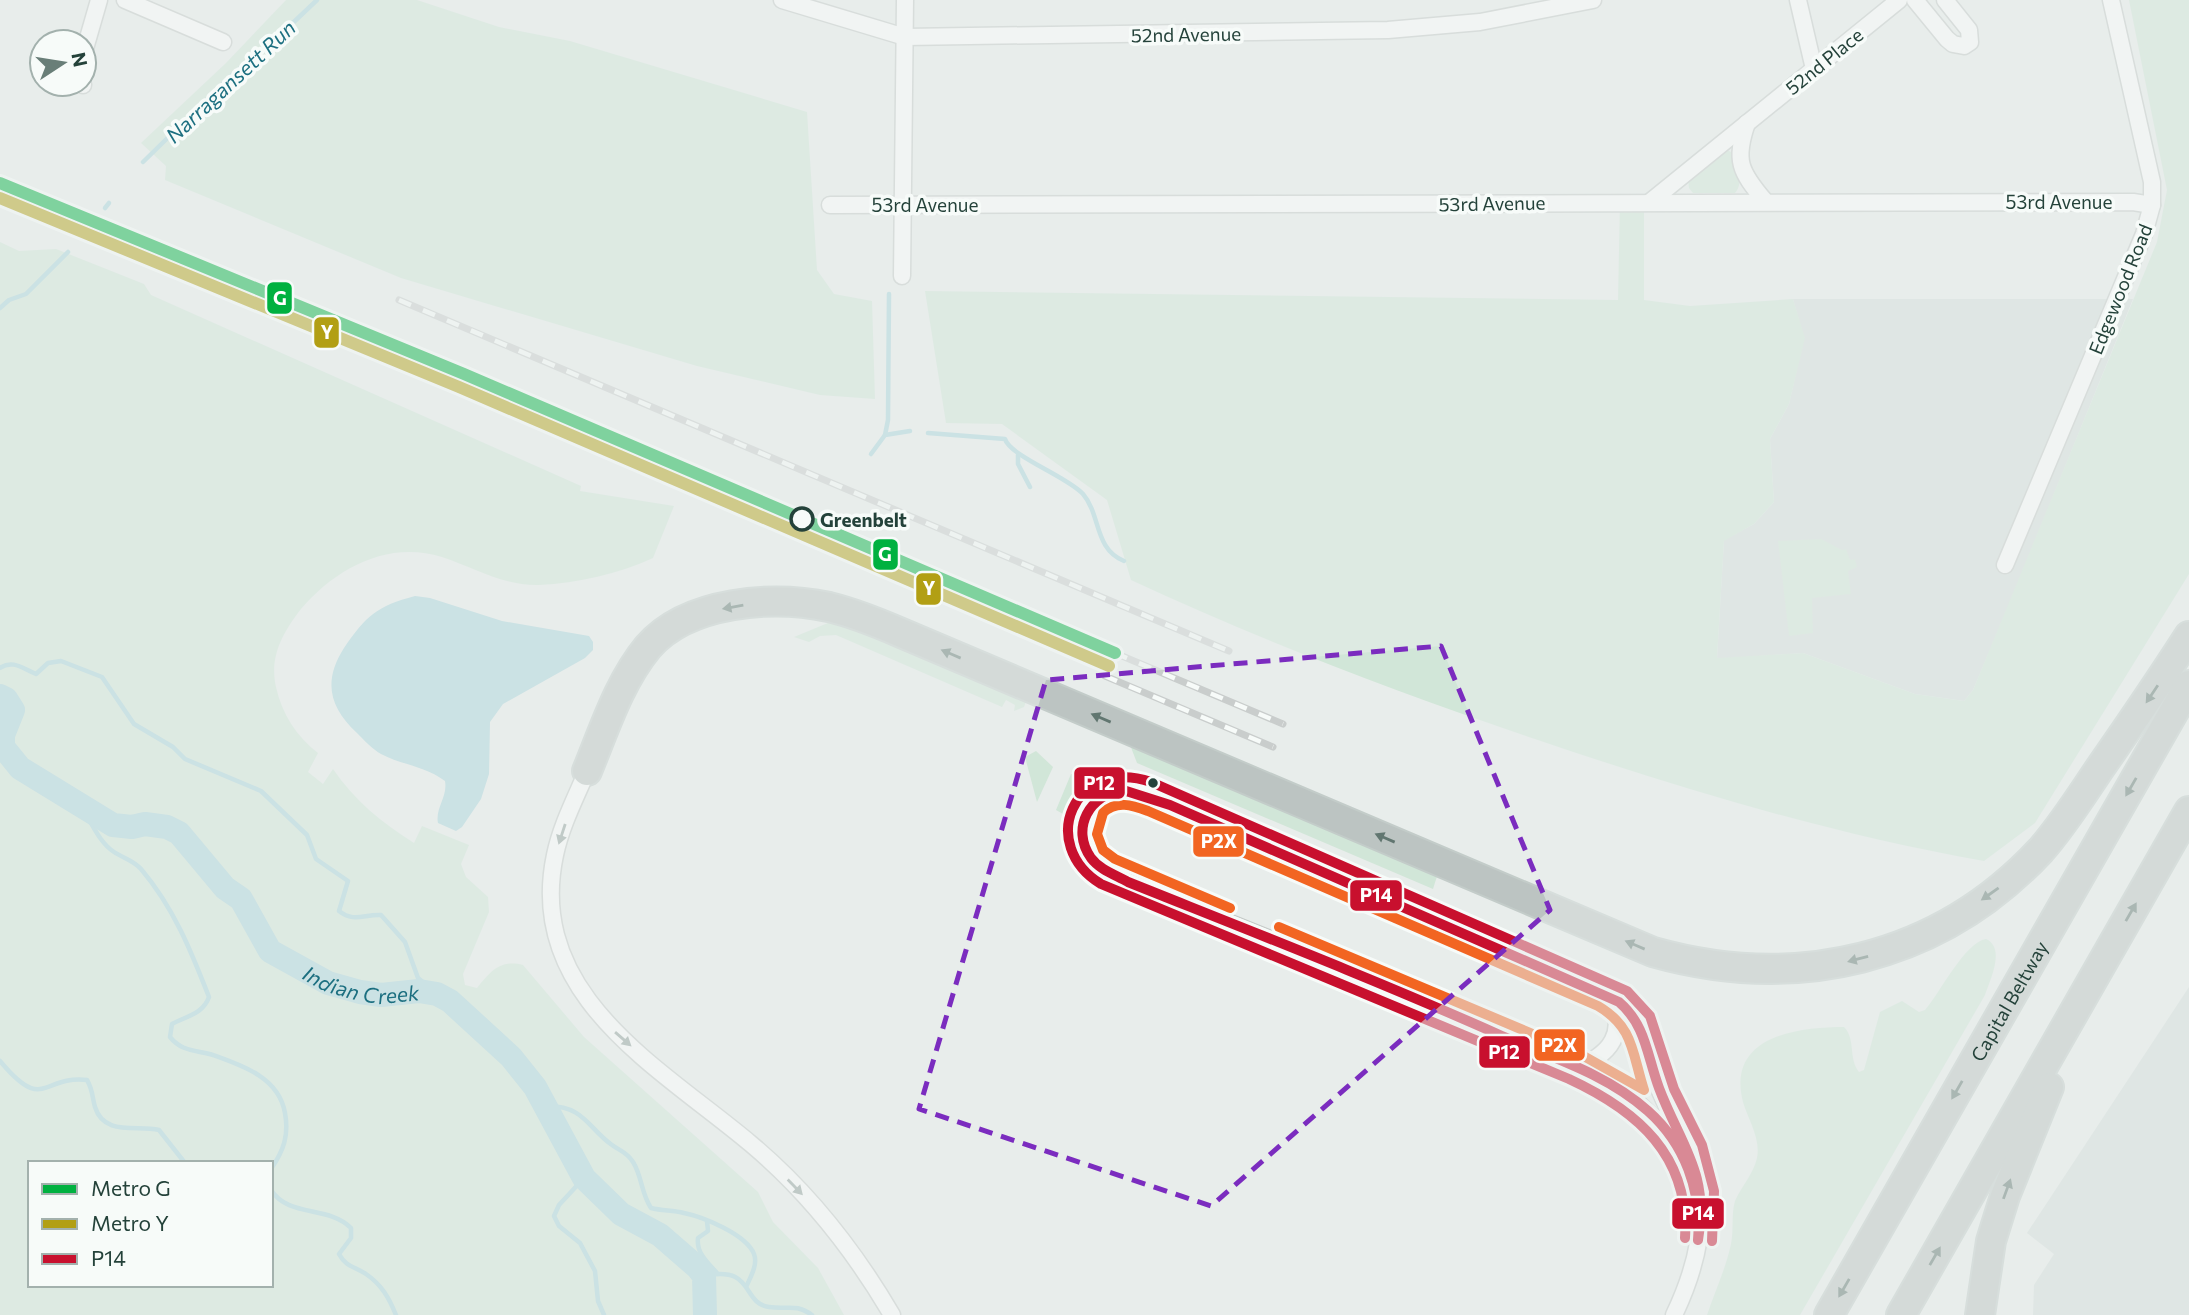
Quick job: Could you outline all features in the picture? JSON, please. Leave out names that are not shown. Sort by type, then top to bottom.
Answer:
[{"type":"highway","points":[[587,771],[622,690],[649,646],[670,629],[695,616],[726,608],[793,602],[827,607],[861,617],[1014,681],[1653,953],[1686,962],[1760,971],[1794,970],[1852,961],[1923,936],[1998,889],[2041,849],[2063,823],[2189,636]]},
{"type":"highway","name":"Capital Beltway","points":[[1829,1315],[2189,685]]},
{"type":"highway","points":[[1901,1315],[2189,811]]},
{"type":"highway","points":[[1981,1309],[1991,1241],[2005,1196],[2106,956]]},
{"type":"street","points":[[91,28],[99,0]]},
{"type":"street","points":[[125,0],[223,43]]},
{"type":"street","name":"52nd Avenue","points":[[782,0],[905,37],[1388,30],[1480,22],[1592,0]]},
{"type":"street","points":[[902,276],[905,0]]},
{"type":"street","points":[[1798,0],[1814,69]]},
{"type":"street","name":"52nd Place","points":[[1650,202],[1899,0]]},
{"type":"street","points":[[1915,0],[1953,44],[1964,46],[1970,42],[1969,30],[1945,0]]},
{"type":"street","name":"Edgewood Road","points":[[2005,565],[2124,284],[2152,205],[2152,182],[2111,0]]},
{"type":"street","points":[[1748,121],[1738,148],[1744,177],[1765,201]]},
{"type":"street","name":"53rd Avenue","points":[[830,205],[2133,201],[2152,205]]},
{"type":"street","points":[[587,771],[561,833],[552,883],[559,946],[571,975],[590,1007],[617,1035],[753,1146],[795,1186],[858,1263],[892,1315]]},
{"type":"street","points":[[1674,1315],[1690,1283],[1698,1252],[1701,1216],[1698,1191],[1690,1151],[1657,1084],[1642,1027],[1627,1007],[1604,993],[1452,925],[1140,794],[1122,790],[1109,792],[1099,796],[1085,812],[1083,836],[1091,857],[1100,867],[1128,882],[1426,1002],[1623,1091],[1655,1117],[1673,1141],[1698,1191]]},
{"type":"street","points":[[1571,1066],[1600,1057],[1614,1037],[1615,1017],[1604,993]]},
{"type":"highlighted area","points":[[1441,646],[1550,910],[1211,1206],[919,1109],[1046,680]]},
{"type":"shaded area","points":[[1793,299],[2133,299],[2009,605],[1973,690],[1964,701],[1915,694],[1803,653],[1717,659],[1724,540],[1754,524],[1774,502],[1770,439],[1789,404],[1804,338]]},
{"type":"shaded area","points":[[2189,987],[2189,1315],[2033,1315],[2034,1285],[2054,1254],[2027,1233]]},
{"type":"green space","points":[[286,0],[417,0],[499,27],[570,41],[807,112],[817,270],[834,294],[872,301],[875,399],[820,395],[697,366],[401,278],[165,180],[166,166],[141,143],[226,63]]},
{"type":"green space","points":[[2129,0],[2189,0],[2189,574],[2035,823],[1984,861],[1813,824],[1646,775],[1432,703],[1230,624],[1131,580],[1107,500],[1002,424],[946,423],[925,291],[1618,300],[1620,202],[1644,202],[1644,300],[1690,306],[1793,299],[1805,338],[1789,404],[1770,439],[1774,502],[1754,524],[1724,541],[1717,658],[1803,653],[1915,694],[1964,701],[1973,690],[2157,242],[2167,190]]},
{"type":"green space","points":[[1725,149],[1731,152],[1738,173],[1739,183],[1735,193],[1693,193],[1688,179]]},
{"type":"green space","points":[[0,242],[19,251],[56,249],[144,284],[151,295],[581,486],[580,491],[674,506],[653,558],[626,569],[583,580],[539,585],[514,583],[442,557],[422,553],[402,552],[364,561],[330,581],[294,618],[276,655],[276,687],[291,724],[318,753],[308,772],[323,784],[333,769],[369,810],[414,843],[422,826],[469,845],[461,864],[466,877],[488,897],[489,912],[463,974],[465,985],[477,988],[491,972],[502,965],[523,965],[584,1037],[758,1192],[773,1222],[818,1268],[844,1315],[0,1315]]},
{"type":"green space","points":[[1821,539],[1842,550],[1846,549],[1850,560],[1855,559],[1857,567],[1848,571],[1851,594],[1812,598],[1813,633],[1789,636],[1778,541]]},
{"type":"green space","points":[[840,618],[1028,696],[1024,707],[1014,711],[1015,705],[1006,700],[1002,707],[836,635],[820,636],[809,642],[794,637]]},
{"type":"green space","points":[[1127,737],[1439,870],[1433,889],[1137,763]]},
{"type":"green space","points":[[1036,751],[1053,767],[1037,802],[1025,757]]},
{"type":"green space","points":[[1101,773],[1106,784],[1085,797],[1078,808],[1063,814],[1056,810],[1071,774],[1087,776]]},
{"type":"green space","points":[[1986,939],[1992,943],[1996,957],[1985,995],[1800,1315],[1707,1315],[1729,1253],[1735,1201],[1757,1158],[1756,1136],[1743,1102],[1741,1080],[1745,1062],[1755,1049],[1787,1033],[1844,1027],[1850,1037],[1856,1067],[1859,1072],[1864,1070],[1880,1012],[1902,1001],[1919,1012],[1925,1010],[1961,958],[1978,942]]},
{"type":"water","points":[[415,596],[430,598],[502,621],[589,636],[593,642],[593,650],[585,658],[503,704],[490,722],[489,774],[481,799],[462,827],[456,831],[438,823],[445,781],[430,772],[374,750],[340,713],[332,693],[333,672],[337,660],[359,628],[382,608]]},
{"type":"waterway","name":"Narragansett Run","points":[[143,162],[232,75],[317,0]]},
{"type":"waterway","name":"Narragansett Run","points":[[105,208],[109,203]]},
{"type":"waterway","name":"Narragansett Run","points":[[0,308],[9,300],[26,294],[68,252]]},
{"type":"waterway","points":[[885,435],[888,420],[889,294]]},
{"type":"waterway","points":[[871,454],[885,435],[910,431]]},
{"type":"waterway","points":[[928,433],[1005,439],[1017,452],[1076,487],[1083,494],[1089,502],[1107,548],[1114,556],[1124,561]]},
{"type":"waterway","points":[[1018,455],[1018,464],[1030,487]]},
{"type":"waterway","points":[[0,668],[9,664],[36,674],[48,663],[61,661],[102,677],[134,724],[173,747],[185,759],[261,791],[307,835],[316,859],[348,881],[339,911],[350,917],[381,915],[405,942],[418,978],[437,994]]},
{"type":"waterway","name":"Indian Creek","points":[[0,696],[6,699],[13,710],[3,735],[3,747],[20,768],[113,825],[132,827],[145,824],[167,827],[179,833],[225,888],[241,899],[270,951],[328,983],[360,992],[381,995],[419,991],[437,994],[450,1001],[511,1057],[535,1087],[584,1178],[621,1214],[660,1235],[698,1268],[704,1276],[705,1315]]},
{"type":"waterway","points":[[82,808],[104,843],[138,866],[153,884],[188,947],[209,997],[199,1011],[172,1024],[170,1037],[184,1048],[213,1055],[248,1069],[268,1082],[276,1091],[285,1113],[286,1135],[273,1166]]},
{"type":"waterway","points":[[0,1061],[26,1086],[35,1089],[72,1080],[87,1080],[99,1116],[106,1122],[122,1128],[159,1130],[183,1161]]},
{"type":"waterway","points":[[548,1106],[560,1107],[578,1114],[628,1156],[636,1167],[651,1208],[702,1218],[742,1240],[755,1258],[754,1270],[747,1285]]},
{"type":"waterway","points":[[584,1178],[559,1205],[554,1216],[559,1226],[580,1243],[595,1271],[598,1301],[604,1315]]},
{"type":"waterway","points":[[273,1192],[288,1205],[331,1216],[351,1228],[351,1238],[339,1254],[347,1264],[366,1274],[381,1287],[396,1315]]},
{"type":"waterway","points":[[707,1221],[708,1231],[698,1238],[698,1243],[703,1257],[717,1273]]},
{"type":"waterway","points":[[704,1276],[732,1276],[740,1280],[760,1304],[796,1308],[812,1315]]},
{"type":"railway","points":[[399,300],[1229,651]]},
{"type":"railway","points":[[1115,653],[1283,724]]},
{"type":"railway","points":[[1105,676],[1273,747]]},
{"type":"metro line","name":"G","points":[[0,183],[464,374],[1115,653]]},
{"type":"metro line","name":"Y","points":[[0,198],[459,387],[1109,666]]},
{"type":"transit line","name":"P12","points":[[1685,1238],[1684,1209],[1679,1183],[1669,1160],[1655,1140],[1617,1106],[1569,1079],[1101,884],[1082,867],[1071,848],[1068,828],[1073,809],[1084,793],[1101,781],[1124,777],[1151,782],[1627,991],[1650,1016],[1674,1089],[1702,1145],[1714,1191],[1712,1241]]},
{"type":"transit line","name":"P14","points":[[1123,790],[1170,805],[1619,1002],[1640,1031],[1659,1088],[1691,1160],[1700,1196],[1701,1217],[1698,1240],[1699,1222],[1694,1186],[1681,1153],[1661,1124],[1615,1087],[1578,1068],[1409,996],[1128,882],[1099,866],[1085,847],[1083,824],[1093,805],[1101,798],[1123,790]]},
{"type":"transit line","name":"P2X","points":[[1230,908],[1115,859],[1103,850],[1097,834],[1103,813],[1119,805],[1148,811],[1598,1006],[1610,1014],[1625,1032],[1644,1090],[1580,1054],[1279,927]]},
{"type":"place","name":"Greenbelt","points":[[802,519]]}]
